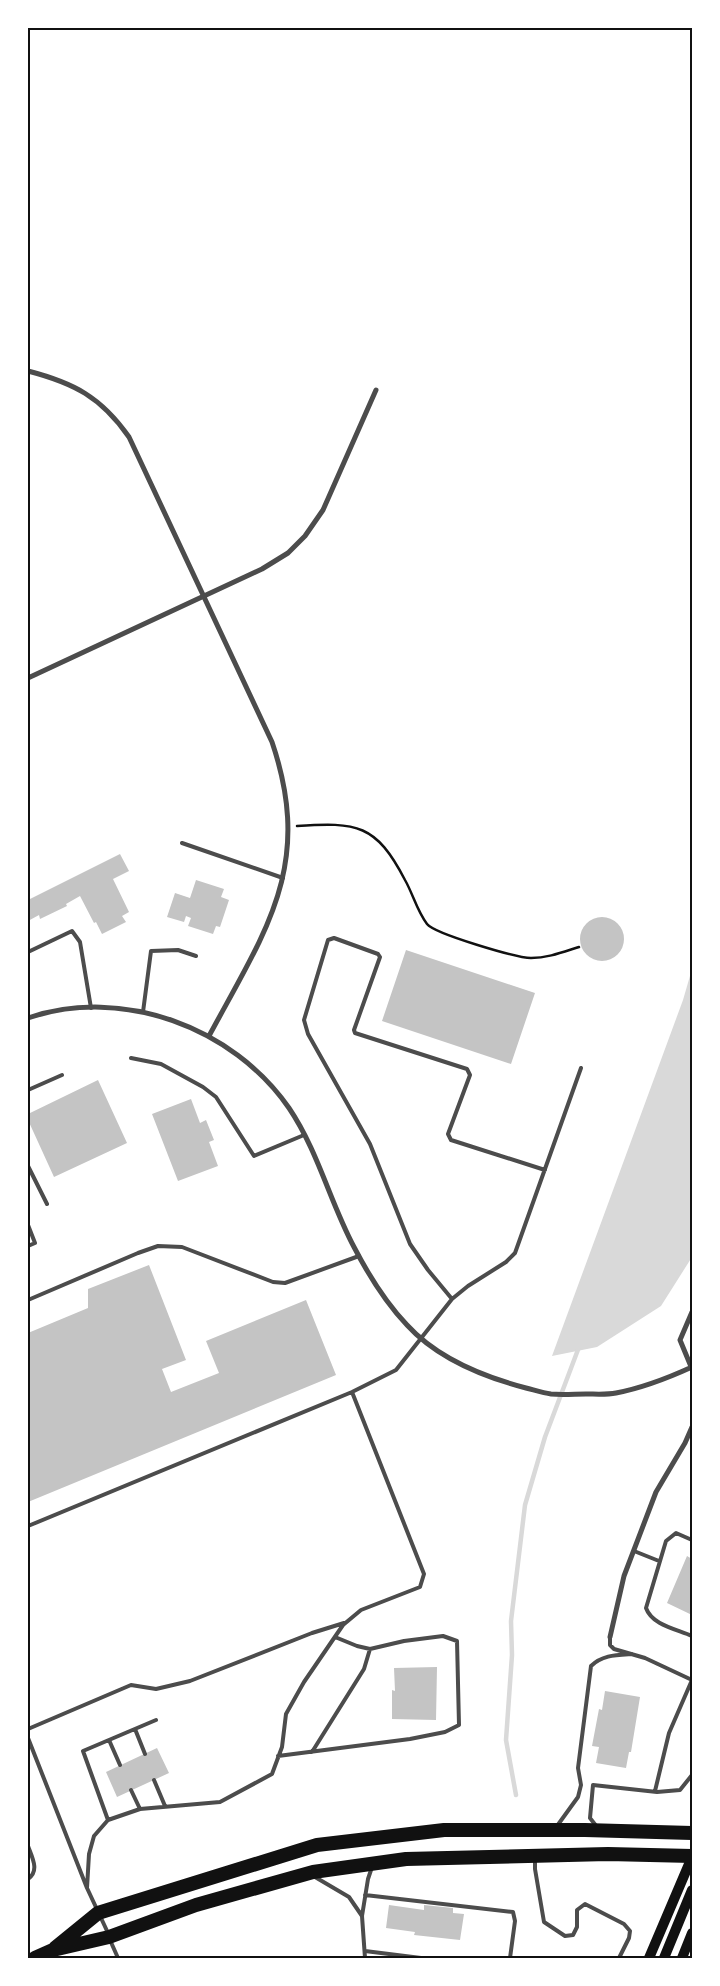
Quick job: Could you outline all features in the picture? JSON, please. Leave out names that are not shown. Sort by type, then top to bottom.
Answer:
[{"type":"highway","points":[[53,1950],[98,1913],[317,1845],[444,1830],[600,1830],[692,1833]]},
{"type":"highway","points":[[35,1958],[53,1950],[109,1937],[196,1905],[308,1873],[406,1859],[608,1854],[692,1857]]},
{"type":"main road","points":[[649,1958],[692,1857]]},
{"type":"main road","points":[[664,1958],[692,1890]]},
{"type":"main road","points":[[682,1958],[692,1933]]},
{"type":"street","points":[[28,371],[67,382],[86,392],[117,420],[136,449],[272,742],[285,788],[288,848],[283,878],[271,918],[209,1036]]},
{"type":"street","points":[[28,678],[278,560],[305,536],[323,510],[376,390]]},
{"type":"street","points":[[28,1018],[56,1011],[91,1008],[128,1009],[174,1021],[209,1036],[228,1048],[256,1070],[288,1107],[304,1134],[359,1256],[376,1284],[407,1326],[444,1356],[498,1381],[551,1394],[614,1394],[659,1382],[692,1368],[680,1340],[692,1312]]},
{"type":"street","points":[[610,1637],[624,1576],[656,1492],[686,1443],[692,1427]]},
{"type":"lane","points":[[182,844],[283,878]]},
{"type":"lane","points":[[28,952],[72,931],[80,942],[91,1008]]},
{"type":"lane","points":[[452,1299],[410,1244],[370,1144],[308,1034],[304,1020],[328,940],[334,938],[378,954],[380,957],[354,1030],[355,1033],[467,1069],[470,1075],[448,1134],[451,1140],[545,1170]]},
{"type":"lane","points":[[143,1012],[151,951],[178,950],[196,956]]},
{"type":"lane","points":[[131,1058],[161,1064],[203,1087],[216,1097],[254,1156],[304,1134]]},
{"type":"lane","points":[[28,1526],[352,1392],[396,1370],[452,1299],[468,1286],[506,1262],[515,1253],[581,1068]]},
{"type":"lane","points":[[28,1090],[62,1075]]},
{"type":"lane","points":[[28,1166],[47,1204]]},
{"type":"lane","points":[[28,1225],[35,1243],[28,1246]]},
{"type":"lane","points":[[28,1300],[158,1246],[182,1248],[273,1282],[285,1283],[359,1256]]},
{"type":"lane","points":[[87,1888],[89,1854],[94,1836],[108,1820],[140,1809],[220,1802],[272,1774],[282,1747],[286,1714],[304,1682],[335,1637],[347,1622],[361,1610],[420,1587],[424,1574],[352,1392]]},
{"type":"lane","points":[[692,1540],[676,1533],[671,1535],[666,1541],[646,1608],[649,1616],[655,1621],[692,1636]]},
{"type":"lane","points":[[634,1551],[659,1561]]},
{"type":"lane","points":[[28,1730],[131,1685],[156,1688],[190,1681],[312,1633],[347,1622]]},
{"type":"lane","points":[[278,1756],[410,1739],[445,1732],[459,1725],[457,1642],[443,1636],[404,1641],[370,1649],[335,1637]]},
{"type":"lane","points":[[610,1637],[610,1645],[614,1649],[632,1654],[692,1680],[669,1734],[655,1791]]},
{"type":"lane","points":[[312,1752],[364,1669],[370,1649]]},
{"type":"lane","points":[[554,1830],[578,1797],[581,1785],[578,1768],[590,1666],[597,1659],[612,1655],[632,1654]]},
{"type":"lane","points":[[108,1820],[83,1751],[156,1720]]},
{"type":"lane","points":[[135,1729],[144,1754]]},
{"type":"lane","points":[[28,1738],[87,1888],[118,1958]]},
{"type":"lane","points":[[109,1740],[120,1765]]},
{"type":"lane","points":[[600,1830],[590,1818],[593,1784],[655,1791],[680,1790],[692,1775]]},
{"type":"lane","points":[[154,1780],[165,1806]]},
{"type":"lane","points":[[131,1790],[140,1809]]},
{"type":"lane","points":[[28,1846],[35,1863],[34,1871],[28,1879]]},
{"type":"lane","points":[[536,1856],[535,1869],[544,1922],[564,1936],[573,1935],[577,1927],[577,1910],[585,1904],[624,1924],[630,1931],[619,1958]]},
{"type":"lane","points":[[365,1958],[362,1916],[368,1879],[373,1864]]},
{"type":"lane","points":[[308,1873],[349,1897],[362,1916]]},
{"type":"lane","points":[[365,1895],[513,1912],[515,1921],[510,1958]]},
{"type":"lane","points":[[365,1951],[421,1958]]},
{"type":"path","points":[[288,827],[325,824],[350,826],[372,834],[386,849],[405,880],[416,906],[428,926],[461,940],[529,958],[546,958],[579,947]]},
{"type":"shaded area","points":[[692,969],[692,1257],[661,1306],[597,1347],[552,1356],[683,1000]]},
{"type":"building","points":[[120,854],[129,871],[113,879],[129,912],[122,916],[126,922],[102,934],[80,896],[66,904],[67,906],[40,919],[39,915],[28,921],[28,900]]},
{"type":"building","points":[[196,880],[224,889],[221,897],[229,900],[220,927],[216,926],[213,934],[188,926],[191,918],[186,916],[184,922],[167,917],[175,893],[190,898]]},
{"type":"building","points":[[602,917],[614,921],[620,927],[624,939],[620,951],[614,957],[602,961],[590,957],[584,951],[580,939],[584,927],[590,921]]},
{"type":"building","points":[[406,950],[535,993],[511,1064],[382,1021]]},
{"type":"building","points":[[98,1080],[127,1143],[54,1177],[28,1120],[28,1114]]},
{"type":"building","points":[[191,1099],[200,1123],[206,1120],[214,1140],[209,1142],[218,1166],[178,1181],[152,1114]]},
{"type":"building","points":[[149,1265],[186,1360],[162,1369],[171,1392],[219,1373],[206,1341],[306,1300],[336,1375],[28,1502],[28,1333],[88,1308],[88,1289]]},
{"type":"building","points":[[687,1556],[692,1559],[692,1615],[667,1603]]},
{"type":"building","points":[[437,1667],[436,1720],[392,1719],[392,1690],[395,1691],[394,1668]]},
{"type":"building","points":[[605,1691],[640,1697],[631,1752],[629,1752],[626,1768],[596,1763],[599,1747],[592,1746],[599,1709],[602,1710]]},
{"type":"building","points":[[157,1748],[169,1773],[117,1797],[106,1772]]},
{"type":"building","points":[[389,1905],[424,1910],[424,1905],[453,1908],[453,1913],[464,1914],[460,1940],[414,1935],[415,1932],[386,1928]]},
{"type":"waterway","points":[[516,1795],[506,1740],[512,1655],[511,1621],[525,1505],[545,1437],[579,1347]]}]
